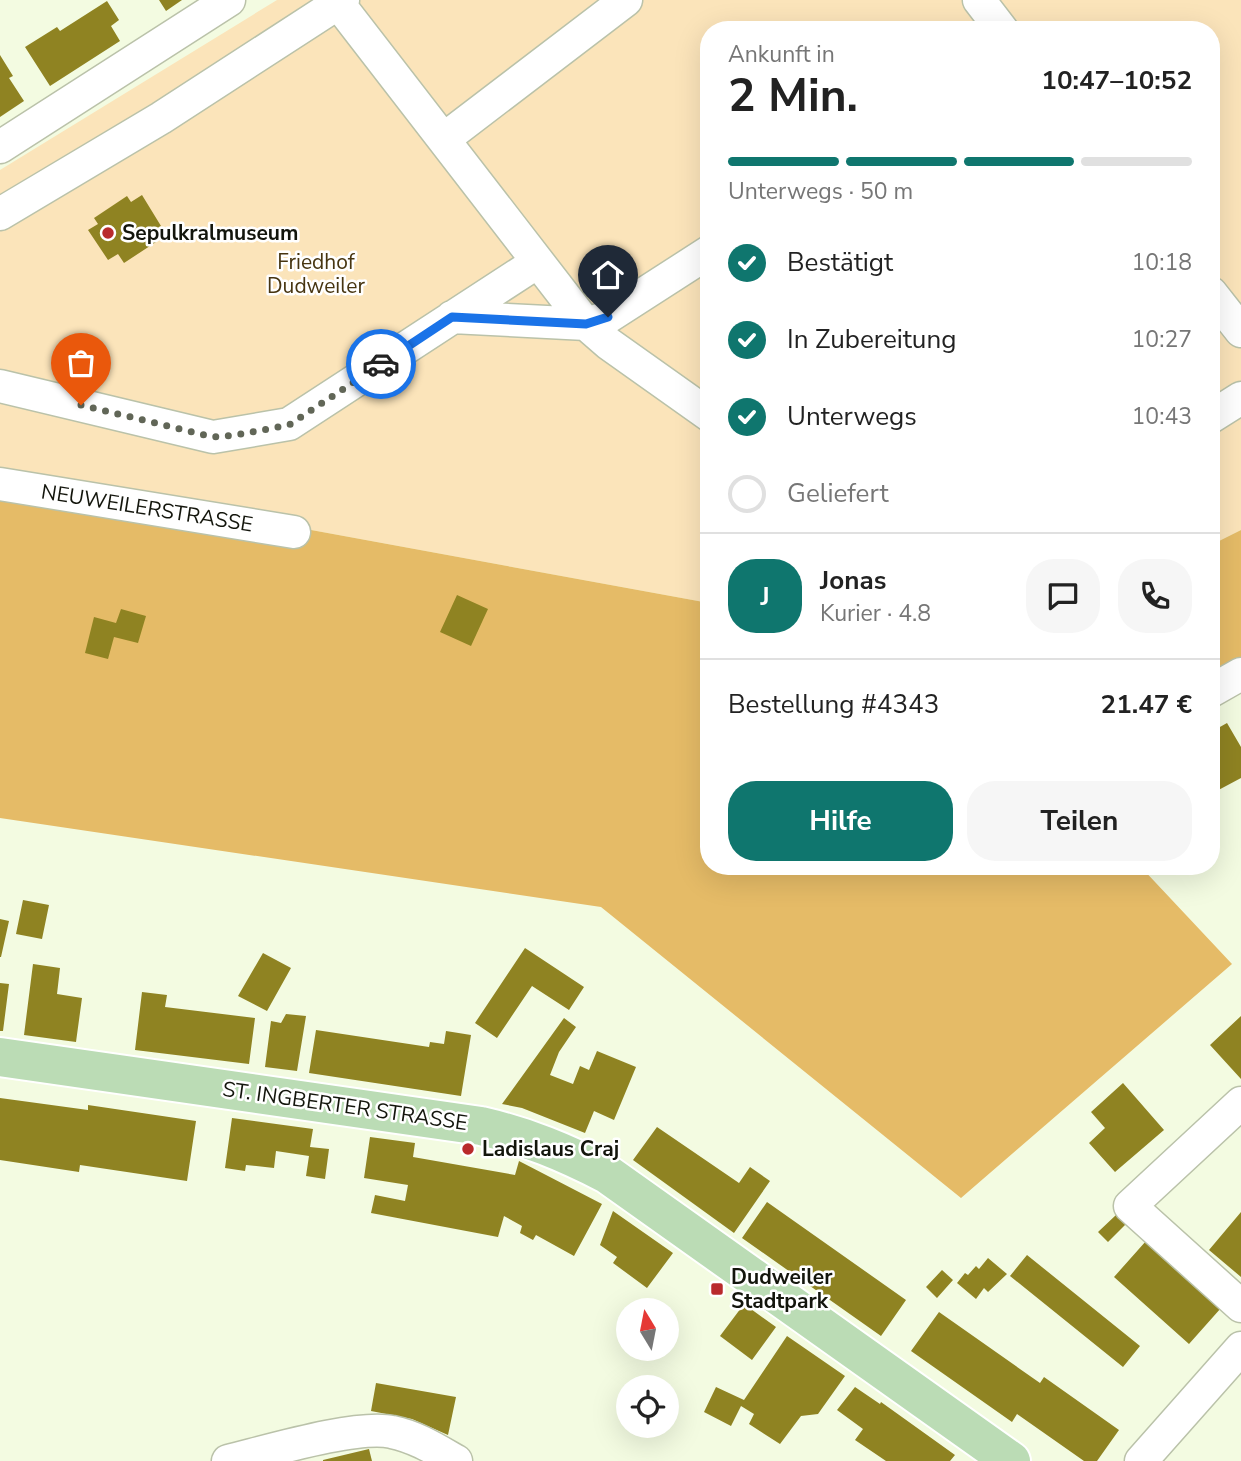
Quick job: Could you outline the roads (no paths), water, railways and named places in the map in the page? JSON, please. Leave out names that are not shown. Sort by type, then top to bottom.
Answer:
[{"type":"main road","name":"ST. INGBERTER STRASSE","points":[[0,1057],[481,1126],[527,1137],[566,1152],[607,1174],[1012,1461]]},
{"type":"street","points":[[0,147],[229,0]]},
{"type":"street","points":[[444,139],[626,0]]},
{"type":"street","points":[[979,0],[995,21]]},
{"type":"street","points":[[0,214],[160,118],[341,2],[536,262],[586,324],[700,409]]},
{"type":"street","points":[[452,317],[586,324],[608,317],[700,258]]},
{"type":"street","points":[[0,386],[213,437],[289,425],[536,262]]},
{"type":"street","points":[[1220,304],[1241,331]]},
{"type":"street","points":[[1220,411],[1241,398]]},
{"type":"street","name":"NEUWEILERSTRASSE","points":[[0,484],[294,532]]},
{"type":"street","points":[[1220,686],[1241,674]]},
{"type":"street","points":[[1241,1103],[1130,1206],[1241,1307]]},
{"type":"street","points":[[1141,1461],[1241,1348]]},
{"type":"street","points":[[228,1461],[347,1434],[389,1431],[419,1440],[456,1461]]},
{"type":"place","name":"Sepulkralmuseum","points":[[108,233]]},
{"type":"place","name":"Ladislaus Craj","points":[[468,1149]]},
{"type":"place","name":"Dudweiler Stadtpark","points":[[717,1289]]},
{"type":"park label","name":"Friedhof Dudweiler","points":[[316,274]]}]
